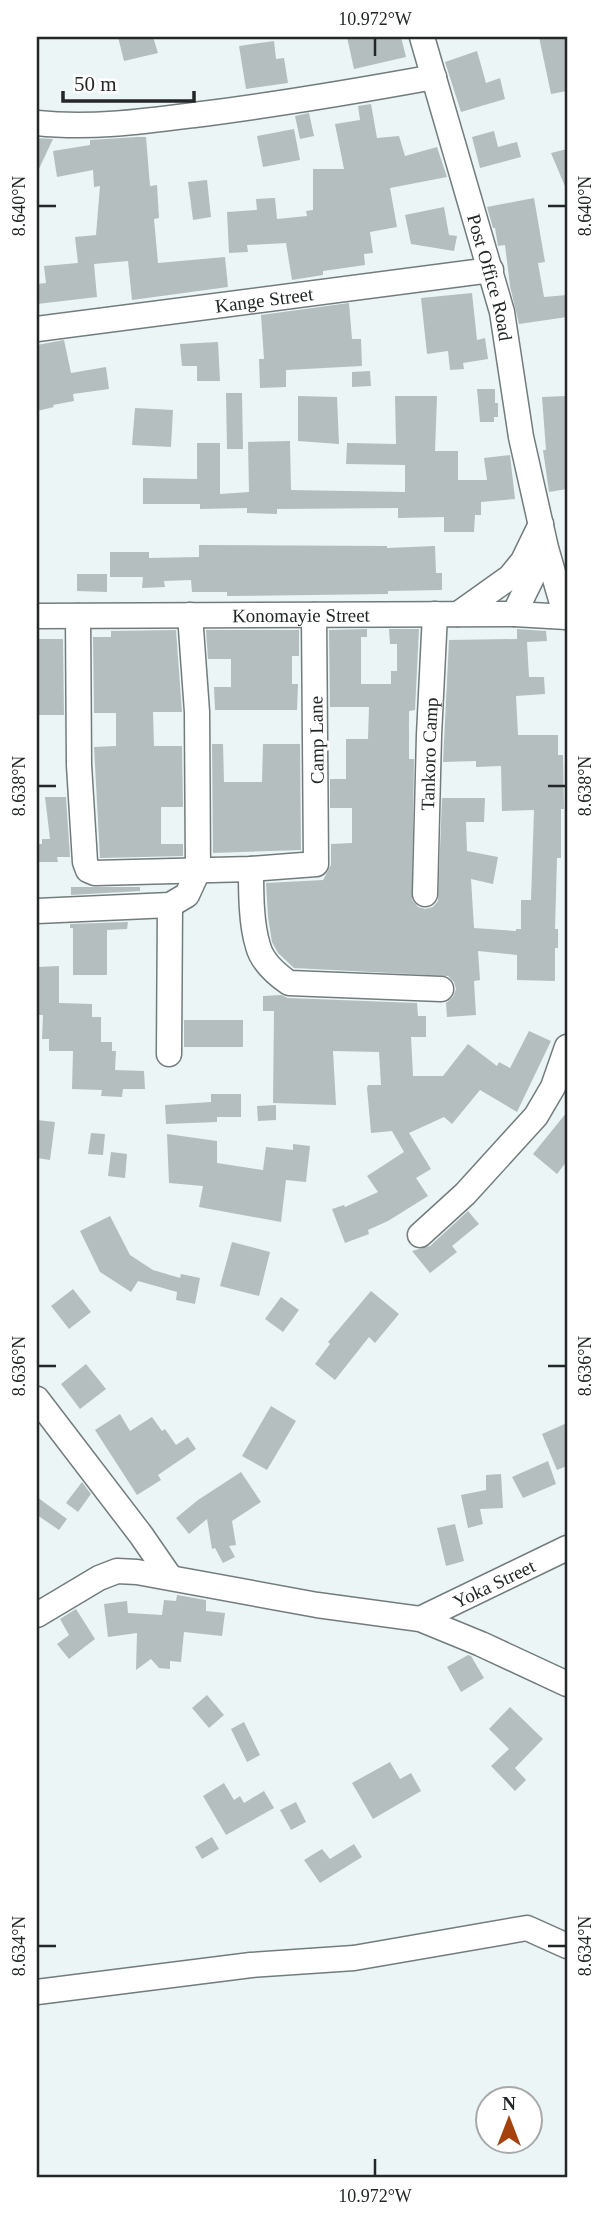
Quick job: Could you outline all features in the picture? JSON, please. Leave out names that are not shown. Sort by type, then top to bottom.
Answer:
[{"type":"street","name":"Post Office Road","points":[[422,37],[502,312],[521,437],[546,548],[567,617]]},
{"type":"street","points":[[37,123],[61,126],[123,124],[304,101],[434,78]]},
{"type":"street","name":"Kange Street","points":[[37,329],[491,270]]},
{"type":"street","points":[[447,614],[510,576],[523,561],[541,524]]},
{"type":"street","points":[[514,614],[546,548]]},
{"type":"street","name":"Tankoro Camp","points":[[425,894],[429,735],[447,614]]},
{"type":"street","name":"Konomayie Street","points":[[37,616],[514,614],[567,617]]},
{"type":"street","points":[[37,911],[170,905],[187,895],[198,871],[197,712],[190,615]]},
{"type":"street","name":"Camp Lane","points":[[250,869],[316,864],[314,615]]},
{"type":"street","points":[[78,616],[79,765],[85,862],[88,870],[95,873],[250,869],[258,947],[273,971],[289,983],[441,989]]},
{"type":"street","points":[[169,1054],[170,905]]},
{"type":"street","points":[[420,1235],[465,1194],[536,1116],[553,1087],[567,1047]]},
{"type":"street","points":[[37,1399],[170,1577]]},
{"type":"street","name":"Yoka Street","points":[[421,1619],[567,1548]]},
{"type":"street","points":[[37,1615],[99,1578],[117,1571],[170,1577],[317,1605],[421,1619],[567,1684]]},
{"type":"street","points":[[37,1992],[251,1965],[354,1958],[527,1928],[567,1946]]},
{"type":"building","points":[[118,37],[153,37],[158,53],[124,61]]},
{"type":"building","points":[[347,37],[401,37],[406,57],[354,69]]},
{"type":"building","points":[[539,37],[567,37],[567,91],[551,94]]},
{"type":"building","points":[[274,41],[276,59],[284,58],[288,83],[246,89],[239,46]]},
{"type":"building","points":[[477,51],[486,83],[500,78],[505,99],[461,112],[445,62]]},
{"type":"building","points":[[371,104],[377,138],[399,136],[405,156],[437,147],[447,177],[390,188],[397,227],[370,232],[373,253],[364,254],[365,265],[323,271],[323,275],[292,280],[286,243],[247,245],[248,252],[229,253],[227,212],[257,210],[256,199],[275,198],[277,219],[307,216],[306,211],[313,210],[313,169],[344,169],[335,124],[360,120],[358,106]]},
{"type":"building","points":[[309,113],[314,136],[300,139],[295,116]]},
{"type":"building","points":[[294,129],[300,160],[263,167],[257,136]]},
{"type":"building","points":[[494,131],[498,147],[517,142],[521,157],[480,168],[472,137]]},
{"type":"building","points":[[146,137],[150,186],[157,185],[159,218],[154,219],[158,263],[225,257],[228,287],[132,300],[128,261],[94,264],[97,297],[37,304],[37,284],[46,283],[44,266],[78,263],[75,237],[96,235],[100,186],[94,187],[93,170],[57,177],[53,151],[90,145],[90,140]]},
{"type":"building","points":[[37,138],[53,139],[37,173]]},
{"type":"building","points":[[567,149],[567,191],[551,153]]},
{"type":"building","points":[[207,180],[211,217],[193,220],[188,182]]},
{"type":"building","points":[[534,198],[545,262],[538,263],[544,297],[567,295],[567,317],[519,324],[510,286],[505,245],[498,246],[487,207]]},
{"type":"building","points":[[444,207],[449,235],[457,236],[454,251],[411,244],[405,215]]},
{"type":"building","points":[[472,293],[477,340],[485,338],[488,359],[463,363],[464,369],[450,370],[448,351],[427,354],[421,298]]},
{"type":"building","points":[[349,303],[352,339],[361,339],[362,366],[286,370],[286,387],[260,388],[259,359],[264,359],[261,315]]},
{"type":"building","points":[[64,340],[71,373],[106,367],[109,389],[73,394],[74,401],[37,411],[37,345]]},
{"type":"building","points":[[218,342],[220,381],[197,381],[197,366],[182,366],[180,344]]},
{"type":"building","points":[[370,371],[371,386],[352,387],[352,372]]},
{"type":"building","points":[[477,389],[495,389],[498,417],[494,417],[494,422],[480,422]]},
{"type":"building","points":[[226,393],[242,393],[243,449],[227,449]]},
{"type":"building","points":[[298,396],[337,397],[339,444],[298,441]]},
{"type":"building","points":[[395,396],[437,396],[435,451],[458,451],[458,480],[487,480],[484,458],[510,455],[515,499],[481,502],[481,515],[475,515],[474,532],[444,532],[444,517],[398,518],[398,508],[277,509],[277,514],[247,513],[247,508],[200,509],[200,504],[143,504],[143,478],[197,479],[197,443],[220,443],[220,494],[249,492],[248,442],[290,441],[291,490],[405,492],[405,465],[346,464],[347,443],[396,444]]},
{"type":"building","points":[[566,396],[567,489],[549,492],[543,450],[546,450],[542,397]]},
{"type":"building","points":[[135,408],[173,410],[171,447],[132,445]]},
{"type":"building","points":[[199,545],[387,548],[435,546],[436,573],[442,573],[442,590],[388,591],[388,594],[227,596],[227,592],[192,592],[191,580],[164,581],[165,587],[142,588],[143,577],[110,577],[110,552],[149,552],[149,558],[199,557]]},
{"type":"building","points":[[77,574],[107,574],[107,592],[77,591]]},
{"type":"building","points":[[367,629],[367,637],[361,637],[361,684],[391,684],[391,671],[397,671],[397,644],[390,644],[389,629],[419,629],[415,710],[409,711],[409,759],[414,759],[412,900],[418,907],[425,909],[433,907],[438,901],[442,798],[485,798],[484,822],[466,822],[467,851],[498,857],[493,884],[471,879],[474,928],[516,931],[521,929],[521,900],[531,900],[534,810],[502,811],[501,766],[476,767],[476,761],[443,762],[449,640],[517,639],[517,629],[546,631],[547,641],[527,642],[529,677],[544,677],[545,694],[516,696],[518,735],[558,735],[558,755],[563,755],[564,809],[561,809],[561,858],[557,858],[555,929],[558,929],[558,948],[555,948],[555,981],[517,980],[517,955],[478,951],[480,980],[474,981],[476,1015],[447,1017],[446,1003],[453,997],[456,989],[448,976],[294,968],[278,953],[272,942],[266,883],[323,880],[331,865],[331,844],[352,843],[352,808],[330,808],[330,779],[346,779],[346,739],[368,739],[369,707],[330,707],[329,630]]},
{"type":"building","points":[[176,630],[182,712],[153,712],[154,746],[182,746],[183,807],[161,807],[161,844],[183,844],[183,856],[100,858],[94,747],[116,746],[116,713],[94,713],[93,637],[111,637],[111,631]]},
{"type":"building","points":[[206,630],[299,630],[299,656],[292,656],[292,684],[298,684],[297,710],[215,710],[214,687],[231,687],[231,659],[208,659]]},
{"type":"building","points":[[37,639],[63,639],[64,715],[37,715]]},
{"type":"building","points":[[212,744],[223,744],[224,782],[262,782],[263,744],[300,744],[301,850],[213,853]]},
{"type":"building","points":[[45,797],[66,797],[70,857],[57,857],[58,862],[37,862],[37,844],[42,844],[42,839],[50,839]]},
{"type":"building","points":[[71,887],[140,887],[140,891],[71,895]]},
{"type":"building","points":[[128,922],[127,929],[107,930],[107,975],[73,975],[73,928],[70,928],[70,924]]},
{"type":"building","points":[[59,966],[59,1003],[92,1004],[92,1017],[101,1017],[101,1042],[112,1042],[112,1051],[116,1051],[115,1070],[144,1071],[145,1089],[123,1089],[122,1097],[101,1096],[102,1090],[72,1089],[73,1051],[49,1051],[49,1039],[42,1039],[43,1015],[37,1015],[37,967]]},
{"type":"building","points":[[281,995],[288,998],[417,1003],[418,1016],[426,1016],[426,1037],[411,1037],[413,1076],[443,1076],[468,1044],[497,1066],[499,1062],[510,1068],[529,1031],[551,1041],[517,1112],[480,1090],[452,1124],[444,1117],[409,1133],[431,1169],[416,1178],[428,1196],[368,1230],[369,1234],[345,1243],[332,1209],[344,1205],[345,1207],[378,1192],[367,1176],[404,1152],[392,1131],[371,1133],[367,1088],[368,1085],[381,1085],[379,1052],[333,1051],[336,1105],[273,1103],[274,1011],[263,1011],[263,996]]},
{"type":"building","points":[[184,1020],[243,1020],[243,1047],[184,1047]]},
{"type":"building","points":[[211,1094],[241,1094],[241,1117],[217,1117],[217,1122],[166,1124],[165,1105],[211,1102]]},
{"type":"building","points":[[276,1105],[276,1120],[258,1121],[257,1106]]},
{"type":"building","points":[[567,1112],[567,1161],[557,1174],[533,1154]]},
{"type":"building","points":[[37,1120],[55,1122],[50,1160],[37,1158]]},
{"type":"building","points":[[91,1133],[105,1134],[103,1155],[88,1154]]},
{"type":"building","points":[[167,1134],[217,1141],[217,1163],[263,1170],[266,1147],[293,1150],[293,1144],[310,1146],[306,1182],[286,1180],[281,1222],[199,1207],[203,1186],[169,1183]]},
{"type":"building","points":[[111,1152],[127,1154],[125,1178],[108,1176]]},
{"type":"building","points":[[468,1211],[479,1224],[452,1246],[457,1252],[430,1273],[412,1251],[430,1246]]},
{"type":"building","points":[[110,1216],[130,1255],[153,1270],[180,1278],[181,1274],[200,1278],[195,1304],[176,1300],[177,1292],[138,1281],[131,1292],[100,1272],[80,1231]]},
{"type":"building","points":[[232,1242],[270,1252],[259,1296],[220,1286]]},
{"type":"building","points":[[73,1289],[91,1312],[69,1329],[51,1306]]},
{"type":"building","points":[[371,1291],[399,1314],[375,1343],[369,1337],[335,1380],[315,1364],[330,1344],[328,1342]]},
{"type":"building","points":[[281,1297],[299,1310],[283,1332],[265,1319]]},
{"type":"building","points":[[86,1364],[106,1389],[80,1409],[61,1384]]},
{"type":"building","points":[[271,1406],[296,1421],[267,1470],[242,1456]]},
{"type":"building","points":[[120,1414],[130,1431],[152,1417],[176,1445],[188,1437],[196,1449],[158,1475],[161,1480],[137,1495],[95,1430]]},
{"type":"building","points":[[567,1423],[567,1466],[557,1470],[542,1434]]},
{"type":"building","points":[[548,1461],[556,1484],[523,1498],[512,1477]]},
{"type":"building","points":[[241,1472],[261,1502],[232,1521],[236,1545],[229,1546],[235,1557],[223,1563],[215,1548],[212,1549],[207,1519],[189,1534],[176,1518]]},
{"type":"building","points":[[501,1474],[503,1508],[480,1509],[483,1524],[468,1528],[461,1495],[486,1490],[486,1475]]},
{"type":"building","points":[[82,1482],[91,1494],[78,1512],[66,1503]]},
{"type":"building","points":[[37,1497],[67,1519],[59,1530],[37,1515]]},
{"type":"building","points":[[455,1524],[464,1561],[446,1566],[437,1528]]},
{"type":"building","points":[[177,1595],[206,1600],[206,1611],[225,1613],[222,1636],[184,1632],[181,1662],[170,1661],[170,1669],[159,1668],[151,1659],[136,1670],[137,1633],[108,1637],[104,1604],[127,1601],[128,1613],[162,1615],[164,1600],[176,1601]]},
{"type":"building","points":[[76,1609],[95,1639],[69,1659],[57,1644],[69,1635],[60,1619]]},
{"type":"building","points":[[468,1655],[484,1678],[461,1692],[447,1667]]},
{"type":"building","points":[[207,1695],[224,1715],[209,1728],[192,1708]]},
{"type":"building","points":[[510,1707],[543,1739],[515,1768],[526,1780],[515,1791],[491,1766],[509,1749],[489,1729]]},
{"type":"building","points":[[244,1722],[260,1755],[247,1762],[231,1729]]},
{"type":"building","points":[[390,1762],[400,1779],[411,1773],[421,1791],[373,1819],[352,1783]]},
{"type":"building","points":[[224,1783],[234,1800],[240,1796],[244,1803],[264,1791],[274,1808],[226,1835],[203,1796]]},
{"type":"building","points":[[296,1802],[306,1822],[291,1830],[280,1810]]},
{"type":"building","points":[[212,1837],[219,1849],[202,1859],[195,1847]]},
{"type":"building","points":[[354,1844],[362,1857],[320,1883],[304,1860],[322,1849],[330,1859]]}]
